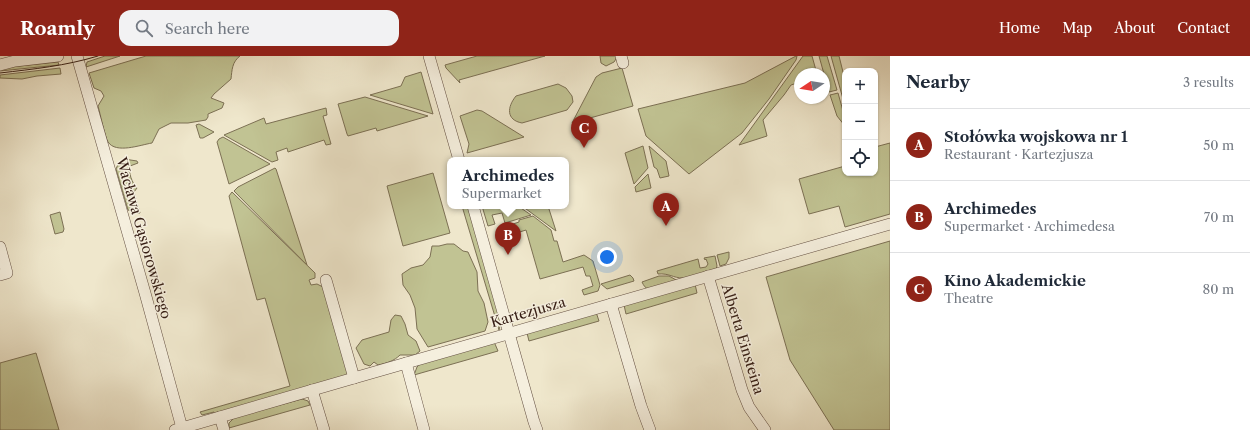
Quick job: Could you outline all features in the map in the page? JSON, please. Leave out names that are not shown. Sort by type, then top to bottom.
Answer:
[{"type":"street","points":[[0,65],[15,61],[58,56]]},
{"type":"street","name":"Wacława Gąsiorowskiego","points":[[77,56],[145,293],[179,429]]},
{"type":"street","points":[[429,56],[458,157]]},
{"type":"street","points":[[0,59],[15,61]]},
{"type":"street","points":[[474,209],[509,333],[533,428]]},
{"type":"street","name":"Kartezjusza","points":[[179,429],[890,224]]},
{"type":"street","points":[[0,247],[7,273],[0,275]]},
{"type":"street","name":"Alberta Einsteina","points":[[708,276],[742,390],[750,407],[765,430]]},
{"type":"street","points":[[326,280],[354,378]]},
{"type":"street","points":[[611,304],[641,406],[650,430]]},
{"type":"street","points":[[406,363],[424,430]]},
{"type":"street","points":[[312,390],[324,430]]},
{"type":"street","points":[[220,417],[224,430]]},
{"type":"green space","points":[[105,56],[120,56],[86,67],[87,62]]},
{"type":"green space","points":[[146,56],[240,56],[237,58],[232,69],[231,79],[211,98],[224,103],[222,108],[208,114],[206,120],[188,123],[171,123],[159,129],[152,143],[128,148],[117,148],[108,142],[98,106],[104,96],[101,91],[94,88],[89,73]]},
{"type":"green space","points":[[477,56],[545,56],[459,80],[460,83],[445,65]]},
{"type":"green space","points":[[600,56],[618,56],[614,62],[606,66],[601,63]]},
{"type":"green space","points":[[796,56],[796,60],[769,99],[742,133],[689,174],[646,136],[638,109],[745,83]]},
{"type":"green space","points":[[803,56],[812,56],[815,68],[794,68]]},
{"type":"green space","points":[[819,56],[827,56],[837,90],[830,92],[830,68],[822,68]]},
{"type":"green space","points":[[831,56],[839,56],[842,68],[842,95]]},
{"type":"green space","points":[[58,62],[59,65],[0,71],[0,68]]},
{"type":"green space","points":[[60,68],[61,74],[22,79],[0,78],[0,75]]},
{"type":"green space","points":[[622,68],[633,106],[572,123],[596,77],[602,73]]},
{"type":"green space","points":[[794,69],[794,84],[791,85],[763,120],[767,136],[739,145]]},
{"type":"green space","points":[[421,72],[433,114],[370,95],[401,86],[405,77]]},
{"type":"green space","points":[[558,84],[566,88],[572,96],[573,102],[567,110],[522,123],[513,119],[510,109],[516,96]]},
{"type":"green space","points":[[838,93],[842,107],[842,122],[837,116],[830,95]]},
{"type":"green space","points":[[365,97],[428,116],[377,131],[376,128],[348,136],[338,104]]},
{"type":"green space","points":[[326,108],[327,115],[323,116],[331,144],[326,145],[324,140],[288,152],[287,148],[276,152],[278,160],[272,162],[224,135],[264,118],[266,124]]},
{"type":"green space","points":[[477,110],[482,111],[524,137],[467,153],[469,144],[460,116]]},
{"type":"green space","points":[[199,124],[214,132],[200,138],[196,125]]},
{"type":"green space","points":[[223,137],[270,164],[229,184],[217,142]]},
{"type":"green space","points":[[890,143],[890,214],[845,227],[839,206],[809,214],[799,179],[842,167],[842,176],[878,176],[878,146]]},
{"type":"green space","points":[[643,146],[648,168],[634,184],[625,153]]},
{"type":"green space","points":[[649,146],[666,161],[669,176],[660,178],[657,169],[654,167]]},
{"type":"green space","points":[[124,159],[137,161],[138,163],[130,166],[130,174],[137,188],[134,192],[140,213],[128,210],[116,169],[119,162]]},
{"type":"green space","points":[[275,168],[307,265],[234,191],[238,187]]},
{"type":"green space","points":[[433,173],[450,233],[403,246],[387,186]]},
{"type":"green space","points":[[648,174],[651,188],[636,192],[635,187]]},
{"type":"green space","points":[[232,192],[315,273],[315,278],[309,280],[311,285],[317,284],[325,288],[351,374],[215,415],[214,412],[202,415],[200,412],[290,386],[265,298],[257,300],[229,196]]},
{"type":"green space","points":[[463,209],[469,209],[501,322],[499,330]]},
{"type":"green space","points":[[483,209],[522,209],[531,215],[505,223],[502,213],[492,215],[495,224],[488,226]]},
{"type":"green space","points":[[526,209],[549,209],[556,231]]},
{"type":"green space","points":[[60,212],[64,229],[63,232],[55,234],[50,215]]},
{"type":"green space","points":[[533,216],[551,230],[554,241],[557,241],[563,262],[584,255],[593,261],[600,285],[598,291],[584,295],[582,290],[593,286],[590,276],[586,276],[583,267],[540,279],[526,230],[510,235],[507,226],[519,222],[519,220]]},
{"type":"green space","points":[[890,241],[890,430],[834,430],[790,360],[766,277]]},
{"type":"green space","points":[[454,244],[463,251],[468,252],[477,272],[478,291],[484,303],[488,322],[485,331],[428,347],[417,329],[415,308],[410,295],[403,285],[402,274],[411,268],[423,265],[430,257],[432,246]]},
{"type":"green space","points":[[729,252],[729,258],[726,264],[720,266],[717,255]]},
{"type":"green space","points":[[715,256],[717,266],[716,269],[690,277],[680,278],[665,274],[658,274],[657,271],[698,259],[700,268],[706,267],[708,264],[704,258]]},
{"type":"green space","points":[[630,275],[634,281],[607,289],[601,284]]},
{"type":"green space","points":[[659,276],[669,276],[678,281],[649,289],[645,287],[642,282]]},
{"type":"green space","points":[[695,284],[697,293],[626,314],[624,305]]},
{"type":"green space","points":[[596,312],[599,321],[529,341],[527,333]]},
{"type":"green space","points":[[395,315],[401,316],[408,335],[416,341],[420,351],[415,355],[400,355],[387,363],[378,365],[374,362],[370,366],[364,364],[356,348],[362,340],[389,332],[391,320]]},
{"type":"green space","points":[[494,343],[498,351],[414,375],[417,367],[421,363]]},
{"type":"green space","points":[[36,353],[59,430],[0,430],[0,363]]},
{"type":"green space","points":[[302,399],[308,401],[310,405],[229,428],[229,423],[235,417]]},
{"type":"tram line","points":[[0,73],[61,65],[98,56]]},
{"type":"place","name":"Kino Akademickie","points":[[584,148]]},
{"type":"place","name":"Stołówka wojskowa nr 1","points":[[666,226]]},
{"type":"place","name":"Archimedes","points":[[508,255]]}]
